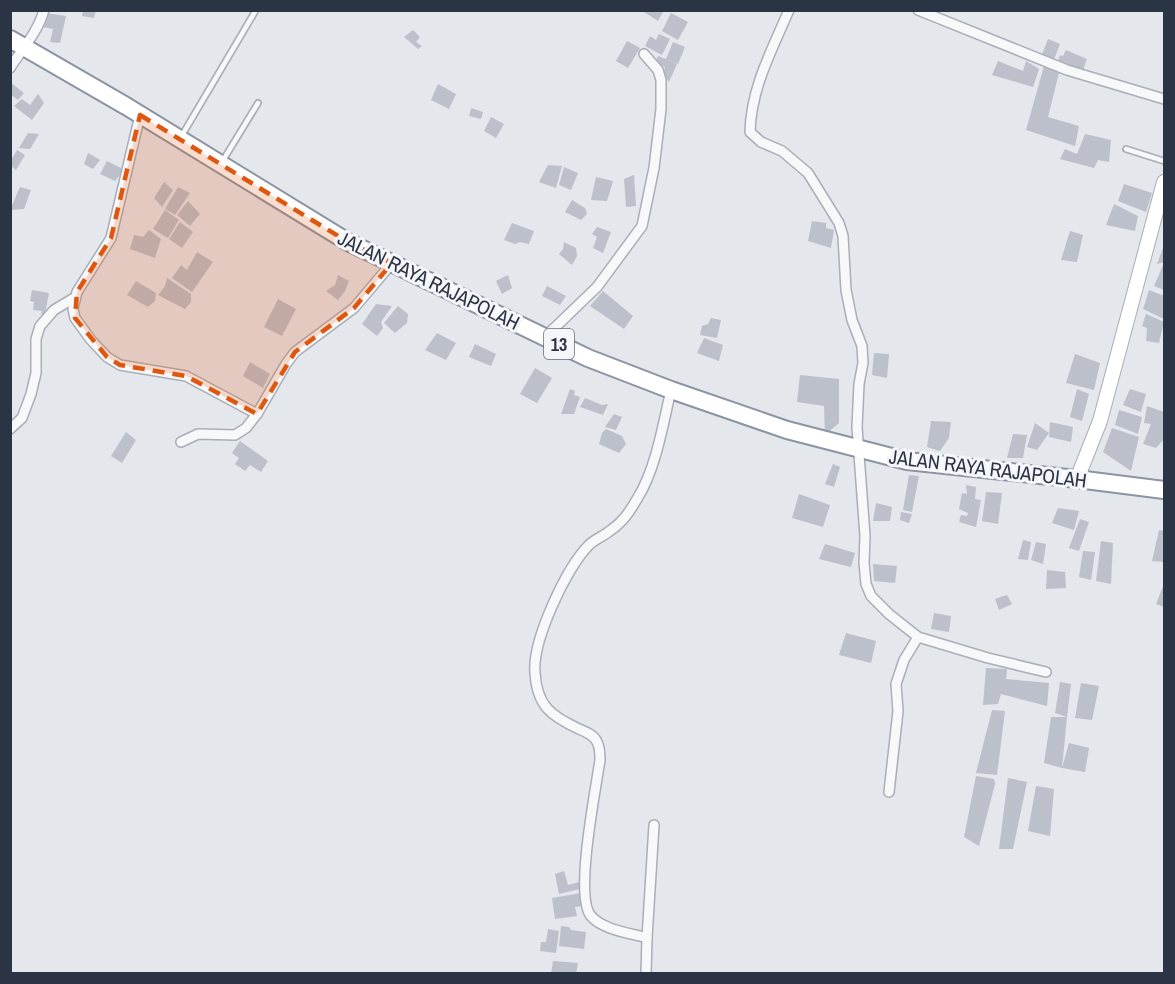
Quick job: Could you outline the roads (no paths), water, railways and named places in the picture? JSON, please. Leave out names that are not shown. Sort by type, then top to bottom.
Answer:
[{"type":"highway","name":"JALAN RAYA RAJAPOLAH","points":[[17,43],[348,242],[588,358],[671,390],[787,430],[907,461],[1077,478],[1164,490]]},
{"type":"main road","points":[[1077,478],[1100,421],[1164,182]]},
{"type":"street","points":[[10,68],[17,43],[33,35],[44,10]]},
{"type":"street","points":[[789,10],[765,62],[750,117],[750,132],[761,142],[782,151],[808,173],[839,223],[845,249],[846,290],[852,320],[862,346],[863,363],[857,416],[866,584],[871,596],[918,637],[1046,672]]},
{"type":"street","points":[[918,10],[1067,70],[1164,99]]},
{"type":"street","points":[[545,338],[597,287],[642,226],[654,168],[661,109],[661,80],[658,70],[644,54]]},
{"type":"street","points":[[140,115],[111,238],[74,298],[75,318],[107,357],[120,365],[186,376],[257,414]]},
{"type":"street","points":[[181,442],[198,434],[236,435],[246,428],[295,352],[354,308],[392,263]]},
{"type":"street","points":[[10,429],[22,418],[31,394],[36,373],[36,339],[40,326],[54,310],[74,298]]},
{"type":"street","points":[[647,938],[601,923],[592,918],[585,906],[585,863],[600,748],[597,740],[554,717],[543,706],[537,690],[535,656],[542,631],[579,555],[591,543],[611,531],[624,519],[639,496],[649,474],[671,390]]},
{"type":"street","points":[[889,792],[898,711],[896,684],[904,660],[918,637]]},
{"type":"street","points":[[646,974],[654,825]]},
{"type":"lane","points":[[180,139],[256,10]]},
{"type":"lane","points":[[220,164],[258,103]]},
{"type":"lane","points":[[1126,149],[1164,161]]}]
